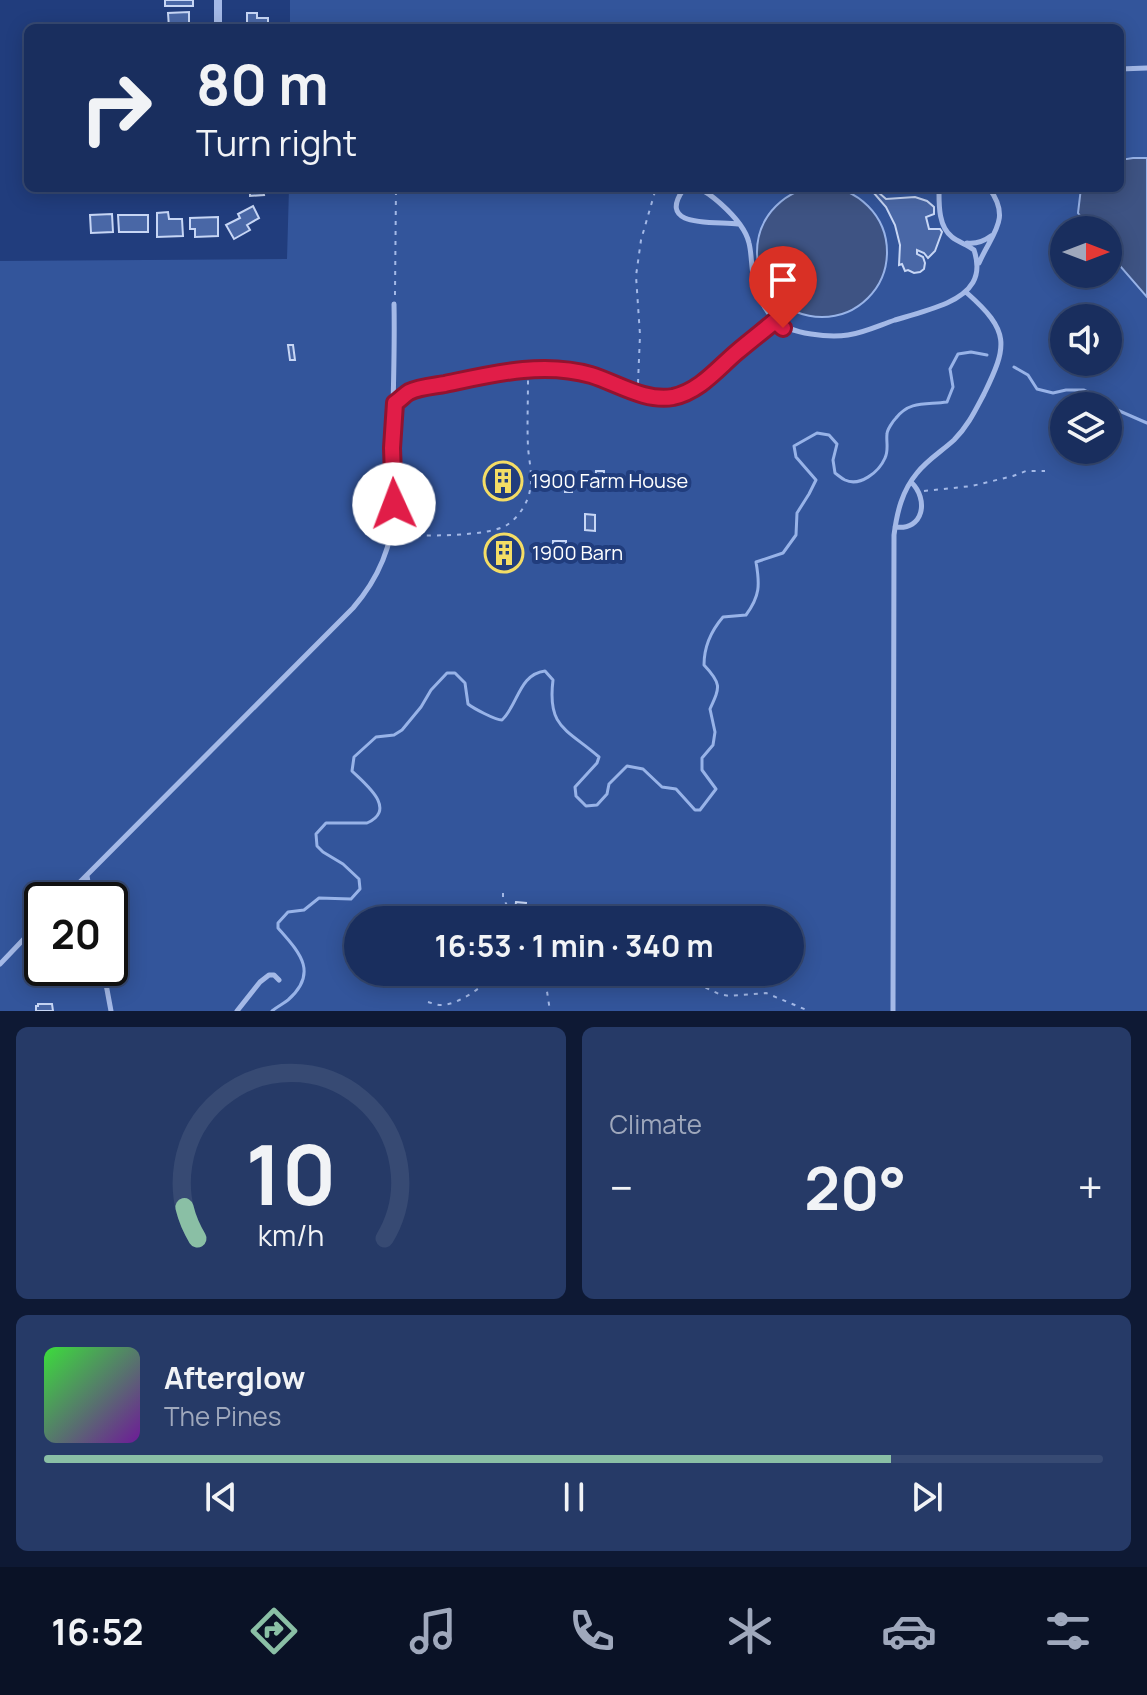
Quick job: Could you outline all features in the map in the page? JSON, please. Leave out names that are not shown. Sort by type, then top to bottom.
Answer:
[{"type":"street","points":[[218,0],[218,24]]},
{"type":"lane","points":[[1124,69],[1147,68]]},
{"type":"lane","points":[[681,192],[676,199],[682,218],[703,223],[739,224]]},
{"type":"lane","points":[[707,192],[747,236],[754,280],[775,321],[783,328],[825,336],[849,335],[967,293],[1000,220],[1000,207],[991,192]]},
{"type":"lane","points":[[939,192],[943,224],[952,237],[974,250],[979,264]]},
{"type":"lane","points":[[964,243],[974,244],[985,240],[994,232]]},
{"type":"lane","points":[[896,1011],[893,995],[896,515],[902,497],[919,470],[968,425],[1002,352],[1001,335],[993,319],[967,293]]},
{"type":"lane","points":[[79,882],[353,608],[376,577],[392,535],[394,304]]},
{"type":"lane","points":[[395,403],[408,392],[418,389],[529,369],[569,370],[637,393],[660,398],[673,397],[692,390],[775,321]]},
{"type":"lane","points":[[895,527],[911,527],[917,521],[922,502],[919,491],[911,482]]},
{"type":"lane","points":[[86,875],[87,882]]},
{"type":"lane","points":[[0,964],[24,939]]},
{"type":"lane","points":[[237,1011],[269,975],[279,980]]},
{"type":"lane","points":[[106,986],[111,1011]]},
{"type":"path","points":[[394,304],[396,192]]},
{"type":"path","points":[[637,393],[640,335],[636,276],[641,240],[655,192]]},
{"type":"path","points":[[392,535],[490,531],[505,527],[522,509],[531,487],[527,432],[529,369]]},
{"type":"path","points":[[919,491],[972,486],[1026,471],[1045,471]]},
{"type":"path","points":[[503,893],[507,906]]},
{"type":"path","points":[[428,1002],[441,1005],[460,999],[482,986]]},
{"type":"path","points":[[546,986],[550,1011]]},
{"type":"path","points":[[702,986],[729,996],[766,993],[809,1011]]},
{"type":"shaded area","points":[[290,0],[1147,0],[1147,1011],[0,1011],[0,261],[287,259],[289,192],[1124,192],[1124,24],[290,24]]},
{"type":"shaded area","points":[[1147,158],[1147,297],[1122,268],[1122,216],[1080,216],[1078,213],[1081,192],[1124,192],[1124,159]]},
{"type":"shaded area","points":[[797,192],[847,192],[868,206],[882,227],[887,252],[882,277],[868,298],[847,312],[822,317],[797,312],[776,298],[762,277],[757,252],[762,227],[776,206]]},
{"type":"building","points":[[165,0],[193,0],[193,6],[165,6]]},
{"type":"building","points":[[189,12],[189,24],[169,24],[168,13]]},
{"type":"building","points":[[247,13],[257,13],[257,18],[268,18],[268,24],[247,24]]},
{"type":"building","points":[[250,192],[263,192],[264,195],[250,196]]},
{"type":"building","points":[[873,192],[886,199],[915,197],[934,207],[934,214],[926,217],[929,229],[940,229],[942,232],[935,251],[928,258],[917,250],[925,263],[920,272],[905,271],[902,264],[899,265],[900,245],[895,225],[886,207]]},
{"type":"building","points":[[253,206],[259,218],[247,225],[250,230],[234,239],[226,225]]},
{"type":"building","points":[[168,212],[169,219],[182,219],[183,236],[157,237],[157,213]]},
{"type":"building","points":[[112,214],[113,232],[91,233],[90,215]]},
{"type":"building","points":[[118,215],[148,215],[148,232],[119,232]]},
{"type":"building","points":[[218,217],[218,236],[195,237],[195,229],[190,229],[190,218]]},
{"type":"building","points":[[288,345],[293,345],[295,360],[290,360]]},
{"type":"building","points":[[596,471],[604,471],[603,488],[595,488]]},
{"type":"building","name":"1900 Farm House","points":[[493,473],[514,473],[513,488],[493,488]]},
{"type":"building","points":[[565,482],[572,482],[572,492],[565,492]]},
{"type":"building","points":[[585,514],[595,515],[595,531],[585,530]]},
{"type":"building","name":"1900 Barn","points":[[492,540],[516,541],[516,566],[492,566]]},
{"type":"building","points":[[553,541],[566,541],[566,555],[553,555]]},
{"type":"building","points":[[38,1004],[52,1004],[53,1011],[36,1011]]},
{"type":"waterway","points":[[272,1011],[298,990],[304,971],[298,954],[278,928],[278,923],[288,912],[304,910],[319,898],[351,899],[360,889],[359,879],[317,846],[316,834],[326,823],[367,823],[380,811],[371,789],[352,771],[354,757],[376,737],[394,735],[402,730],[447,673],[455,673],[465,683],[468,704],[502,720],[524,684],[536,673],[545,671],[553,680],[556,718],[599,757],[575,787],[576,796],[586,806],[597,805],[607,794],[609,784],[627,766],[643,769],[662,787],[676,789],[695,810],[700,810],[716,789],[702,770],[702,758],[713,745],[715,732],[710,709],[718,686],[704,665],[707,645],[723,617],[746,615],[751,608],[758,590],[756,562],[783,553],[796,535],[797,513],[816,480],[796,457],[794,446],[817,433],[829,435],[837,444],[833,460],[835,473],[851,482],[863,480],[882,463],[887,452],[888,430],[901,412],[919,404],[947,402],[953,387],[950,369],[958,354],[971,352],[987,355]]},
{"type":"waterway","points":[[1014,367],[1028,375],[1037,389],[1050,392]]},
{"type":"waterway","points":[[1057,392],[1088,392]]},
{"type":"waterway","points":[[1122,412],[1147,423]]},
{"type":"place","name":"1900 Farm House","points":[[503,481]]},
{"type":"place","name":"1900 Barn","points":[[504,553]]},
{"type":"route","points":[[394,504],[392,448],[395,403],[408,392],[484,375],[545,369],[590,375],[644,395],[673,397],[703,383],[775,321],[783,328]]}]
